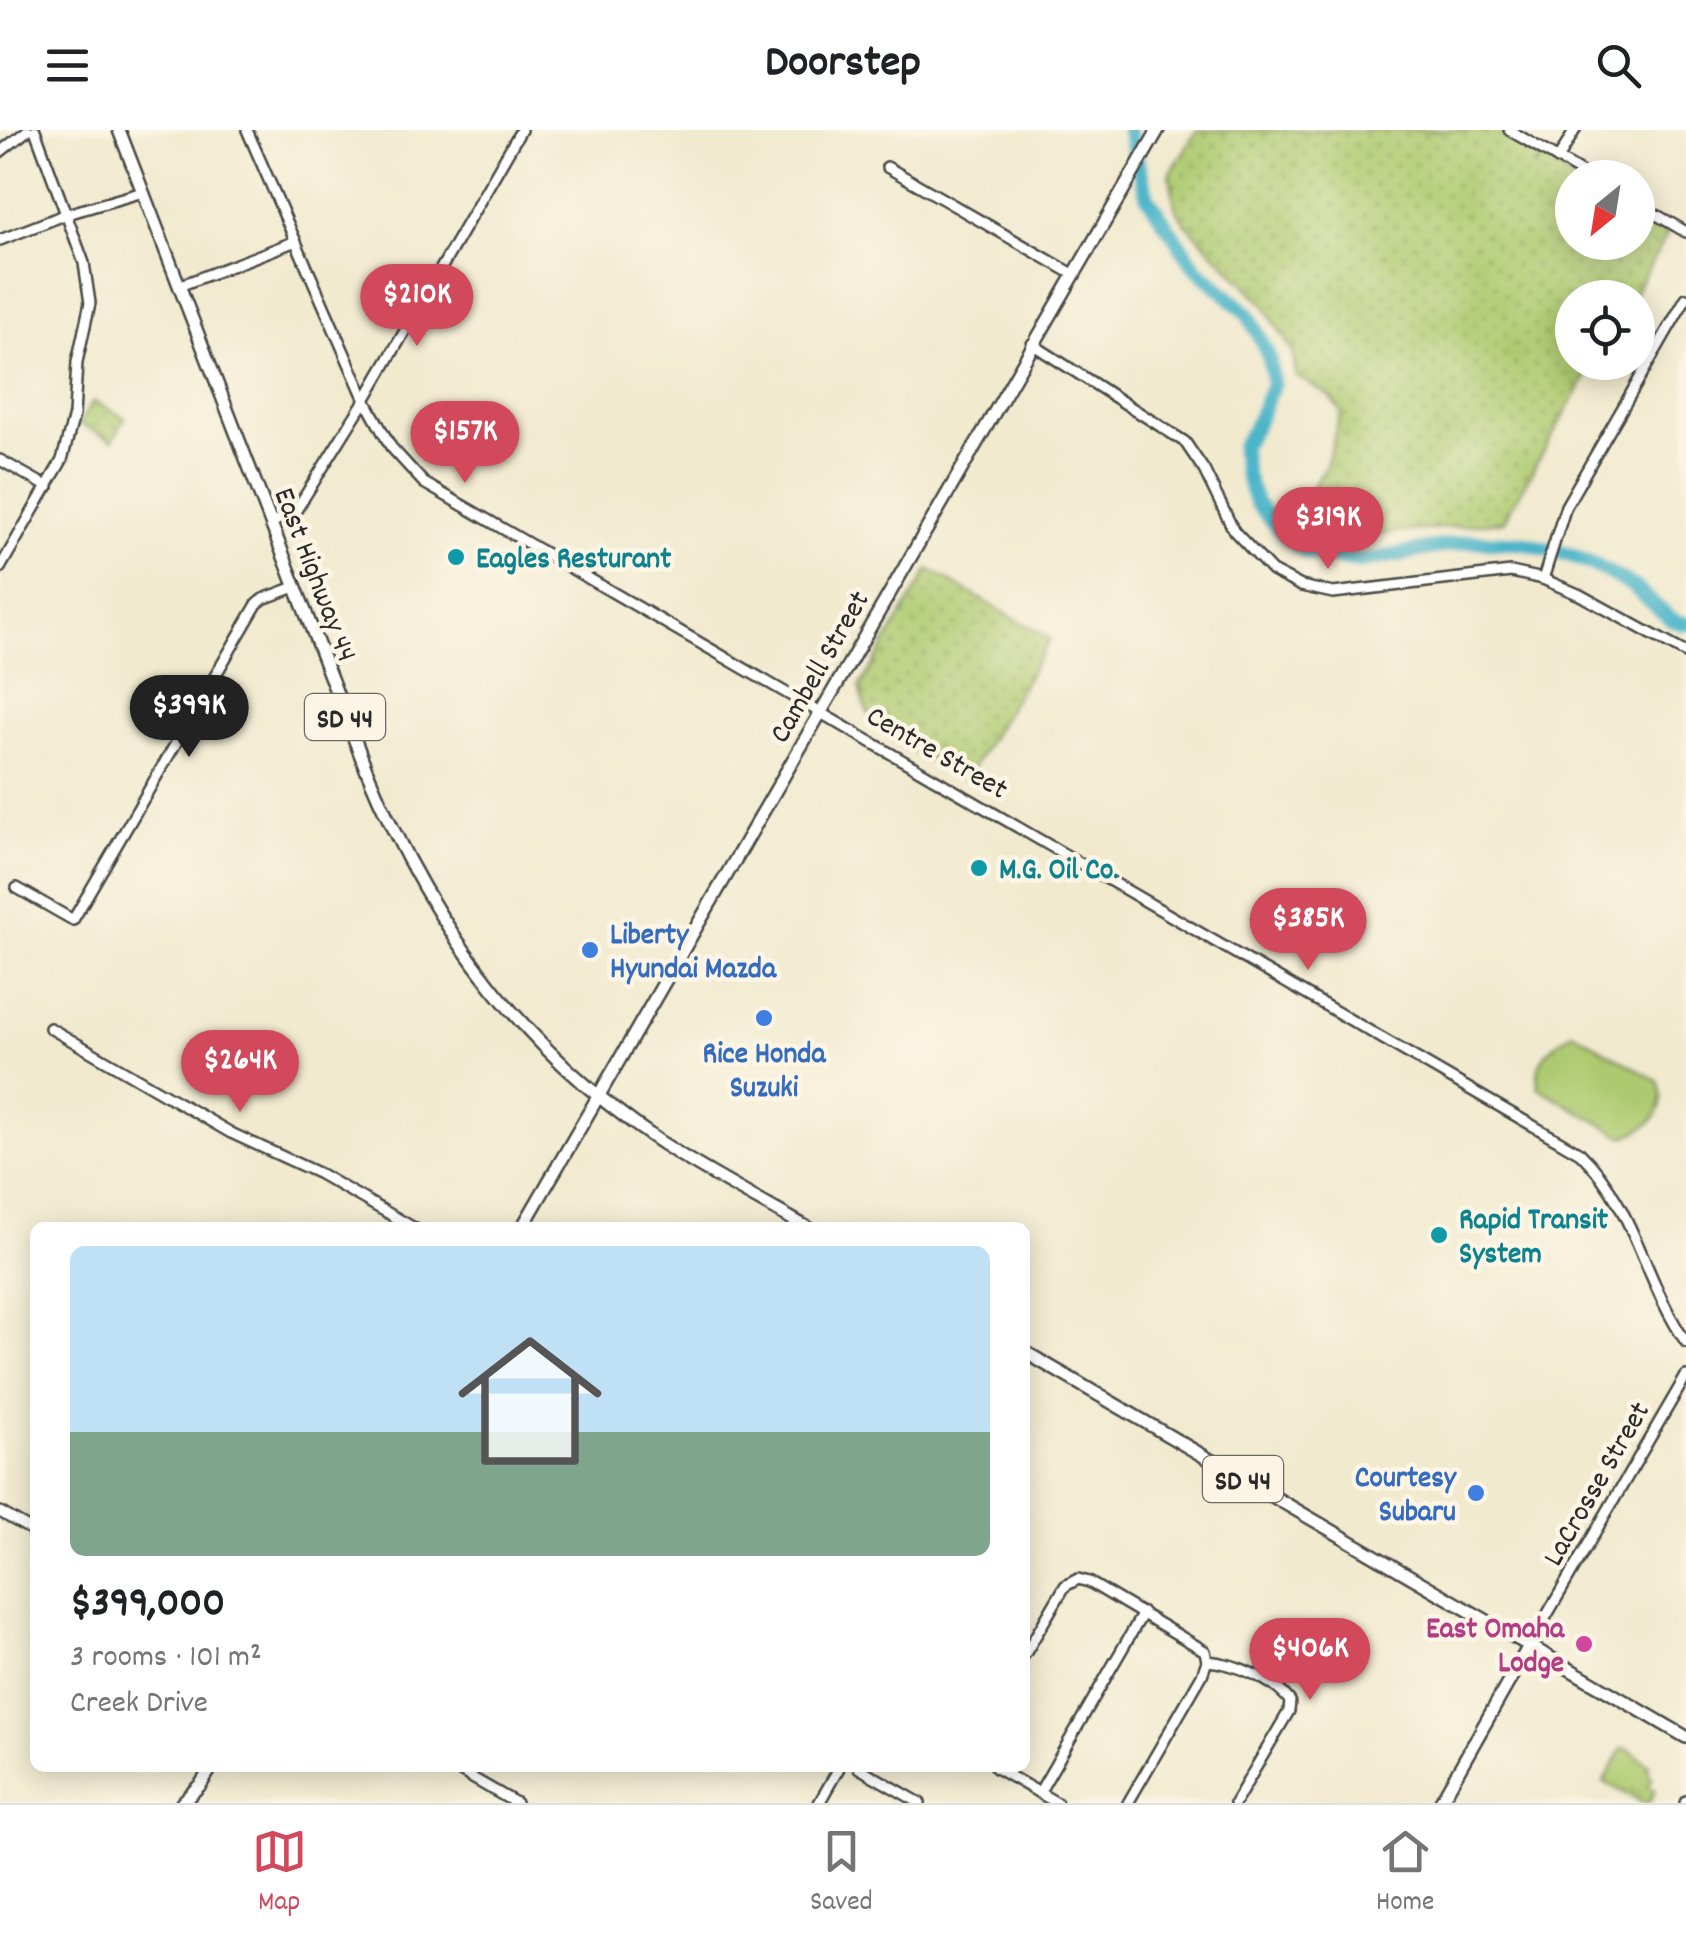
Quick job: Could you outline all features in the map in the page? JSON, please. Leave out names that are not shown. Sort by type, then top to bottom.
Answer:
[{"type":"main road","name":"East Highway 44","points":[[118,130],[382,808],[423,891],[489,986],[532,1034],[599,1096]]},
{"type":"main road","name":"Cambell Street","points":[[526,1222],[1158,130]]},
{"type":"main road","name":"SD 44","points":[[599,1096],[682,1156],[798,1222]]},
{"type":"main road","name":"SD 44","points":[[1030,1355],[1684,1732]]},
{"type":"main road","name":"LaCrosse Street","points":[[1440,1803],[1529,1646]]},
{"type":"main road","points":[[197,1803],[209,1772]]},
{"type":"main road","points":[[182,1803],[202,1784]]},
{"type":"street","points":[[0,152],[31,130],[84,263],[90,303],[62,460],[0,568]]},
{"type":"street","name":"Centre Street","points":[[248,130],[365,400],[391,447],[424,483],[1580,1153],[1619,1200],[1667,1314],[1686,1342]]},
{"type":"street","points":[[270,523],[295,512],[365,400],[520,130]]},
{"type":"street","points":[[1509,130],[1558,159],[1575,130]]},
{"type":"street","points":[[887,168],[1073,274]]},
{"type":"street","points":[[0,240],[67,214],[143,192]]},
{"type":"street","points":[[1655,214],[1686,232]]},
{"type":"street","points":[[179,286],[296,241]]},
{"type":"street","points":[[1543,579],[1559,525],[1574,492],[1686,298]]},
{"type":"street","points":[[1032,344],[1185,442],[1204,470],[1234,532],[1272,571],[1301,586],[1333,592],[1511,572],[1543,579],[1580,595],[1686,654]]},
{"type":"street","points":[[0,460],[48,487]]},
{"type":"street","points":[[17,888],[73,920],[257,604],[263,598],[295,587]]},
{"type":"street","points":[[50,1028],[232,1133],[320,1174],[404,1222]]},
{"type":"street","name":"LaCrosse Street","points":[[1529,1646],[1686,1376]]},
{"type":"street","points":[[0,1512],[30,1529]]},
{"type":"street","points":[[1030,1645],[1072,1580],[1090,1582],[1202,1648],[1207,1661],[1202,1675],[1128,1803]]},
{"type":"street","points":[[1039,1793],[1143,1613]]},
{"type":"street","points":[[1207,1661],[1236,1667],[1283,1692],[1290,1701],[1289,1711],[1235,1803]]},
{"type":"street","points":[[462,1772],[516,1803]]},
{"type":"street","points":[[819,1803],[838,1772]]},
{"type":"street","points":[[866,1772],[920,1803]]},
{"type":"street","points":[[1003,1772],[1057,1803]]},
{"type":"green space","points":[[1197,130],[1492,130],[1540,158],[1534,168],[1542,159],[1555,167],[1555,260],[1653,260],[1642,280],[1555,280],[1555,380],[1584,380],[1507,509],[1504,521],[1383,534],[1355,531],[1312,518],[1305,509],[1305,498],[1326,466],[1341,412],[1331,397],[1296,376],[1293,353],[1263,303],[1184,222],[1175,206],[1170,174]]},
{"type":"green space","points":[[1655,225],[1668,233],[1655,256]]},
{"type":"green space","points":[[93,401],[125,418],[113,440],[79,424]]},
{"type":"green space","points":[[929,569],[1050,639],[966,779],[899,742],[871,717],[863,702],[861,685]]},
{"type":"green space","points":[[1573,1032],[1658,1081],[1661,1101],[1650,1123],[1624,1137],[1539,1088],[1541,1061]]},
{"type":"green space","points":[[1622,1749],[1628,1749],[1649,1765],[1653,1779],[1647,1786],[1655,1790],[1649,1802],[1643,1803],[1604,1782]]},
{"type":"waterway","points":[[1128,130],[1148,198],[1195,267],[1248,314],[1269,357],[1273,384],[1242,446],[1245,473],[1256,503],[1283,534],[1305,552],[1360,562],[1469,541],[1524,543],[1600,568],[1634,587],[1672,620],[1686,624]]},
{"type":"place","name":"Eagles Resturant","points":[[456,557]]},
{"type":"place","name":"M.G. Oil Co.","points":[[979,868]]},
{"type":"place","name":"Liberty Hyundai Mazda","points":[[590,950]]},
{"type":"place","name":"Rice Honda Suzuki","points":[[764,1018]]},
{"type":"place","name":"Rapid Transit System","points":[[1439,1235]]},
{"type":"place","name":"Courtesy Subaru","points":[[1476,1493]]},
{"type":"place","name":"East Omaha Lodge","points":[[1584,1644]]}]
